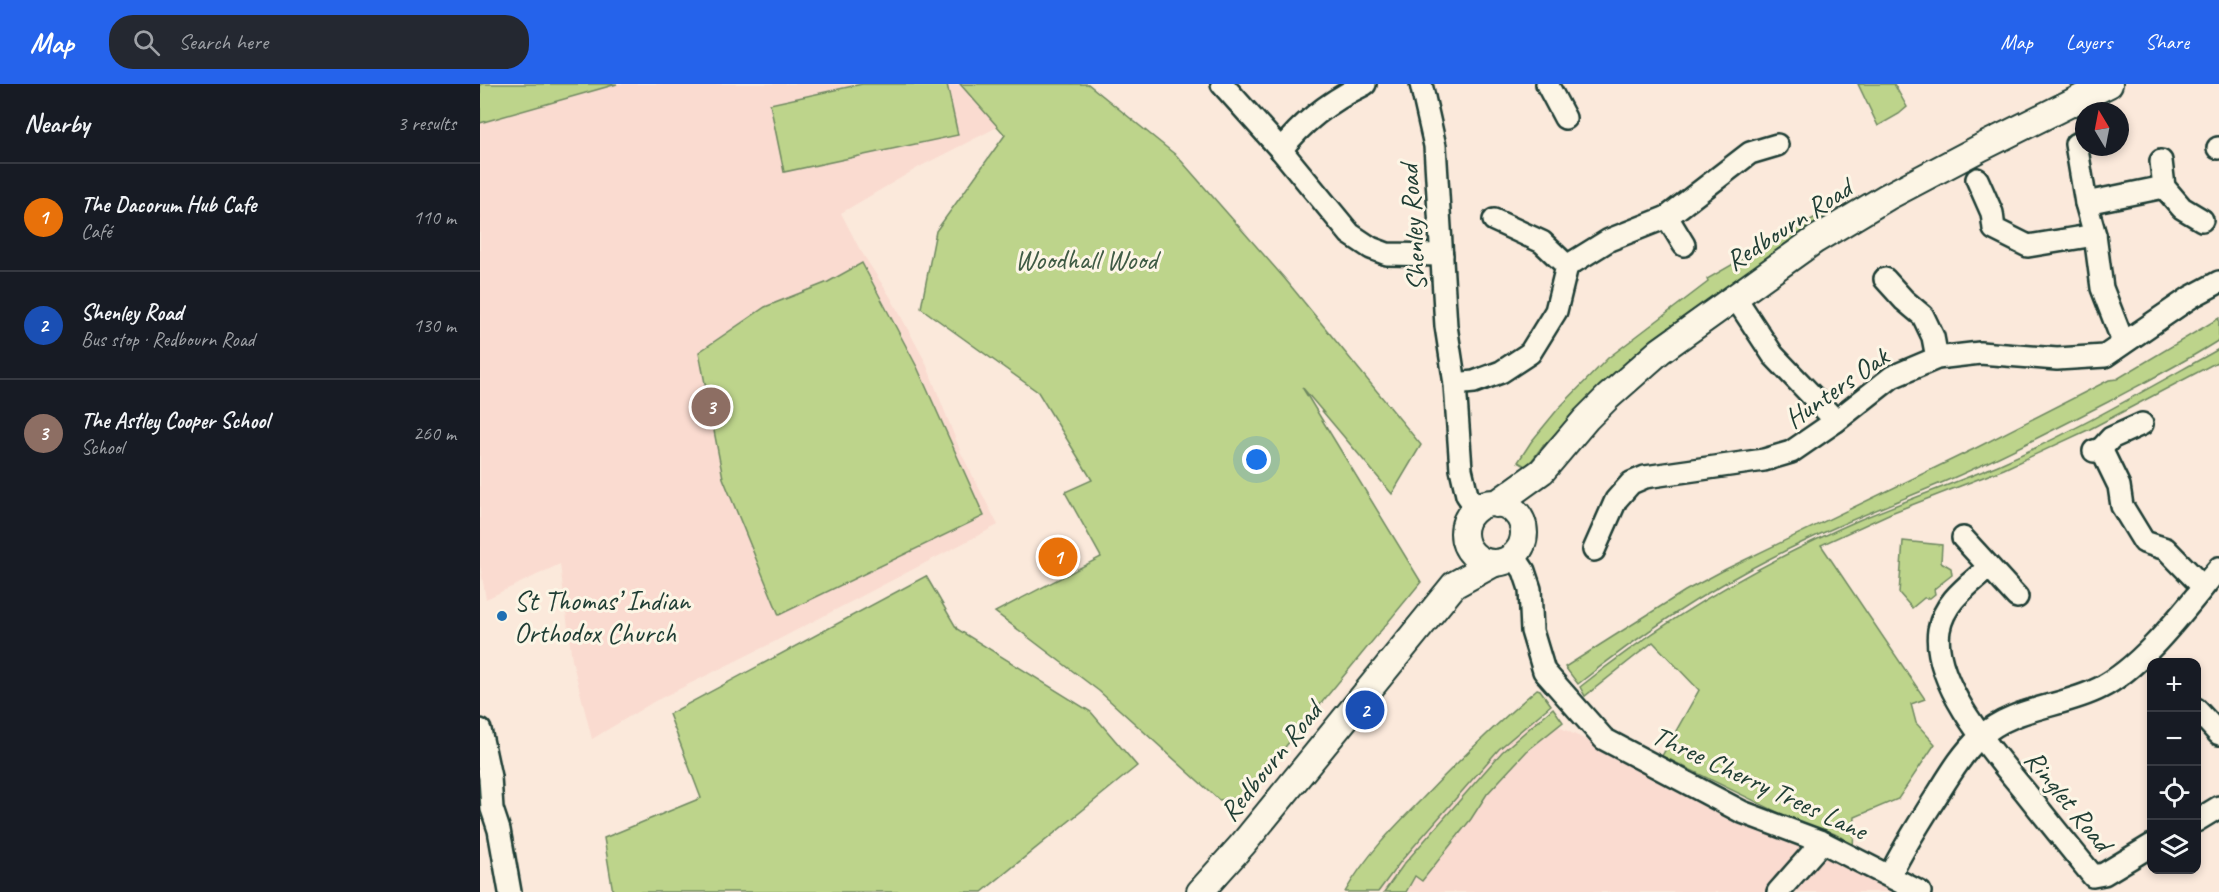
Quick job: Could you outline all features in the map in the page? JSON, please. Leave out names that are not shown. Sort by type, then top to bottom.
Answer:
[{"type":"main road","name":"Redbourn Road","points":[[1487,506],[1542,471],[1586,419],[1660,351],[1815,240],[1887,197],[2109,84]]},
{"type":"main road","name":"Redbourn Road","points":[[1523,527],[1542,471]]},
{"type":"main road","points":[[1487,506],[1514,511],[1523,527],[1523,542],[1504,559],[1481,560],[1474,555],[1465,540],[1466,523],[1487,506]]},
{"type":"main road","name":"Redbourn Road","points":[[1454,585],[1465,540]]},
{"type":"main road","name":"Redbourn Road","points":[[1200,892],[1243,844],[1454,585],[1504,559]]},
{"type":"street","points":[[1222,84],[1281,150],[1350,234],[1371,248],[1387,254],[1442,255]]},
{"type":"street","points":[[1281,150],[1298,129],[1330,103],[1339,96],[1365,84]]},
{"type":"street","name":"Shenley Road","points":[[1421,84],[1435,146],[1446,326],[1455,384],[1461,469],[1467,495],[1487,506]]},
{"type":"street","points":[[1548,84],[1565,118]]},
{"type":"street","points":[[1455,384],[1474,382],[1501,372],[1530,353],[1556,311],[1567,266],[1609,240],[1667,217],[1750,153],[1776,145]]},
{"type":"street","points":[[2078,156],[2086,203],[2095,235],[2102,288],[2123,342]]},
{"type":"street","points":[[2161,161],[2164,187],[2182,208],[2202,220]]},
{"type":"street","points":[[1977,179],[1992,213],[1994,229],[2028,246],[2095,235]]},
{"type":"street","points":[[2086,203],[2164,187]]},
{"type":"street","points":[[1667,217],[1684,245]]},
{"type":"street","points":[[1494,220],[1542,242],[1567,266]]},
{"type":"street","points":[[1885,279],[1923,316],[1934,337],[1937,358]]},
{"type":"street","name":"Hunters Oak","points":[[1595,537],[1616,500],[1631,483],[1645,477],[1764,460],[1791,452],[1836,421],[1892,377],[1937,358],[1980,353],[2056,359],[2105,356],[2191,297],[2219,282]]},
{"type":"street","points":[[1735,297],[1773,355],[1836,421]]},
{"type":"street","points":[[2142,424],[2111,438],[2098,450],[2119,486],[2122,506],[2144,542],[2166,549],[2204,587]]},
{"type":"street","points":[[1963,538],[2017,597]]},
{"type":"street","name":"Three Cherry Trees Lane","points":[[1504,559],[1524,571],[1530,589],[1532,631],[1544,671],[1604,738],[1742,812],[1822,842],[1920,892]]},
{"type":"street","points":[[1981,736],[1947,678],[1940,660],[1938,644],[1939,628],[1950,603],[1989,567]]},
{"type":"street","points":[[1890,875],[1904,847],[1960,759],[1981,736],[2008,718],[2028,710],[2057,704],[2102,687],[2151,657],[2219,568]]},
{"type":"street","points":[[2199,712],[2219,734]]},
{"type":"street","points":[[480,730],[489,777],[486,810],[499,830],[510,892]]},
{"type":"street","name":"Ringlet Road","points":[[1981,736],[2093,876],[2104,874],[2147,847]]},
{"type":"street","points":[[2198,820],[2219,807]]},
{"type":"street","points":[[1778,892],[1822,842]]},
{"type":"shaded area","points":[[480,84],[995,84],[1027,112],[921,166],[841,213],[925,361],[961,453],[998,525],[655,701],[592,739],[572,660],[560,564],[486,599],[480,565]]},
{"type":"shaded area","points":[[1519,708],[1808,845],[1903,892],[1371,892]]},
{"type":"green space","points":[[480,84],[617,84],[480,123]]},
{"type":"green space","points":[[862,84],[947,84],[958,135],[784,172],[770,104]]},
{"type":"green space","name":"Woodhall Wood","points":[[960,84],[1088,84],[1177,156],[1285,279],[1421,445],[1392,494],[1302,387],[1421,582],[1244,797],[1219,800],[1099,691],[995,612],[1101,557],[1065,492],[1092,480],[1038,392],[921,308],[936,231],[1005,135]]},
{"type":"green space","points":[[1858,84],[1894,84],[1907,107],[1878,126]]},
{"type":"green space","points":[[1826,211],[1831,220],[1569,420],[1541,448],[1527,467],[1518,462],[1558,409],[1608,358],[1708,282],[1707,279]]},
{"type":"green space","points":[[862,263],[917,367],[984,516],[779,615],[723,478],[699,352],[765,307],[828,282]]},
{"type":"green space","points":[[2219,318],[2219,340],[2150,380],[1992,460],[1816,536],[1745,571],[1671,616],[1578,684],[1565,667],[1685,591],[1726,569],[1978,447],[2109,380],[2117,379]]},
{"type":"green space","points":[[2219,349],[2219,361],[2090,429],[2004,469],[1891,513],[1821,545],[1925,699],[1911,704],[1916,723],[1935,744],[1898,799],[1855,817],[1853,847],[1833,833],[1804,825],[1662,756],[1699,690],[1653,642],[1585,696],[1580,687],[1645,638],[1749,574],[1859,520],[1981,472],[2054,439]]},
{"type":"green space","points":[[1903,541],[1942,545],[1941,562],[1951,568],[1952,575],[1934,589],[1935,594],[1930,598],[1924,598],[1912,608],[1899,593]]},
{"type":"green space","points":[[926,576],[957,629],[1091,712],[1137,766],[982,892],[613,892],[604,838],[701,798],[669,714]]},
{"type":"green space","points":[[1537,689],[1551,705],[1499,749],[1401,861],[1378,892],[1345,892],[1370,855],[1400,821],[1478,743]]},
{"type":"green space","points":[[1553,708],[1563,722],[1527,751],[1487,794],[1471,819],[1422,881],[1415,876],[1406,892],[1384,892],[1404,864],[1502,752]]},
{"type":"place","name":"The Astley Cooper School","points":[[711,407]]},
{"type":"place","name":"The Dacorum Hub Cafe","points":[[1058,557]]},
{"type":"place","name":"St Thomas’ Indian Orthodox Church","points":[[502,616]]},
{"type":"place","name":"Shenley Road","points":[[1365,710]]}]
